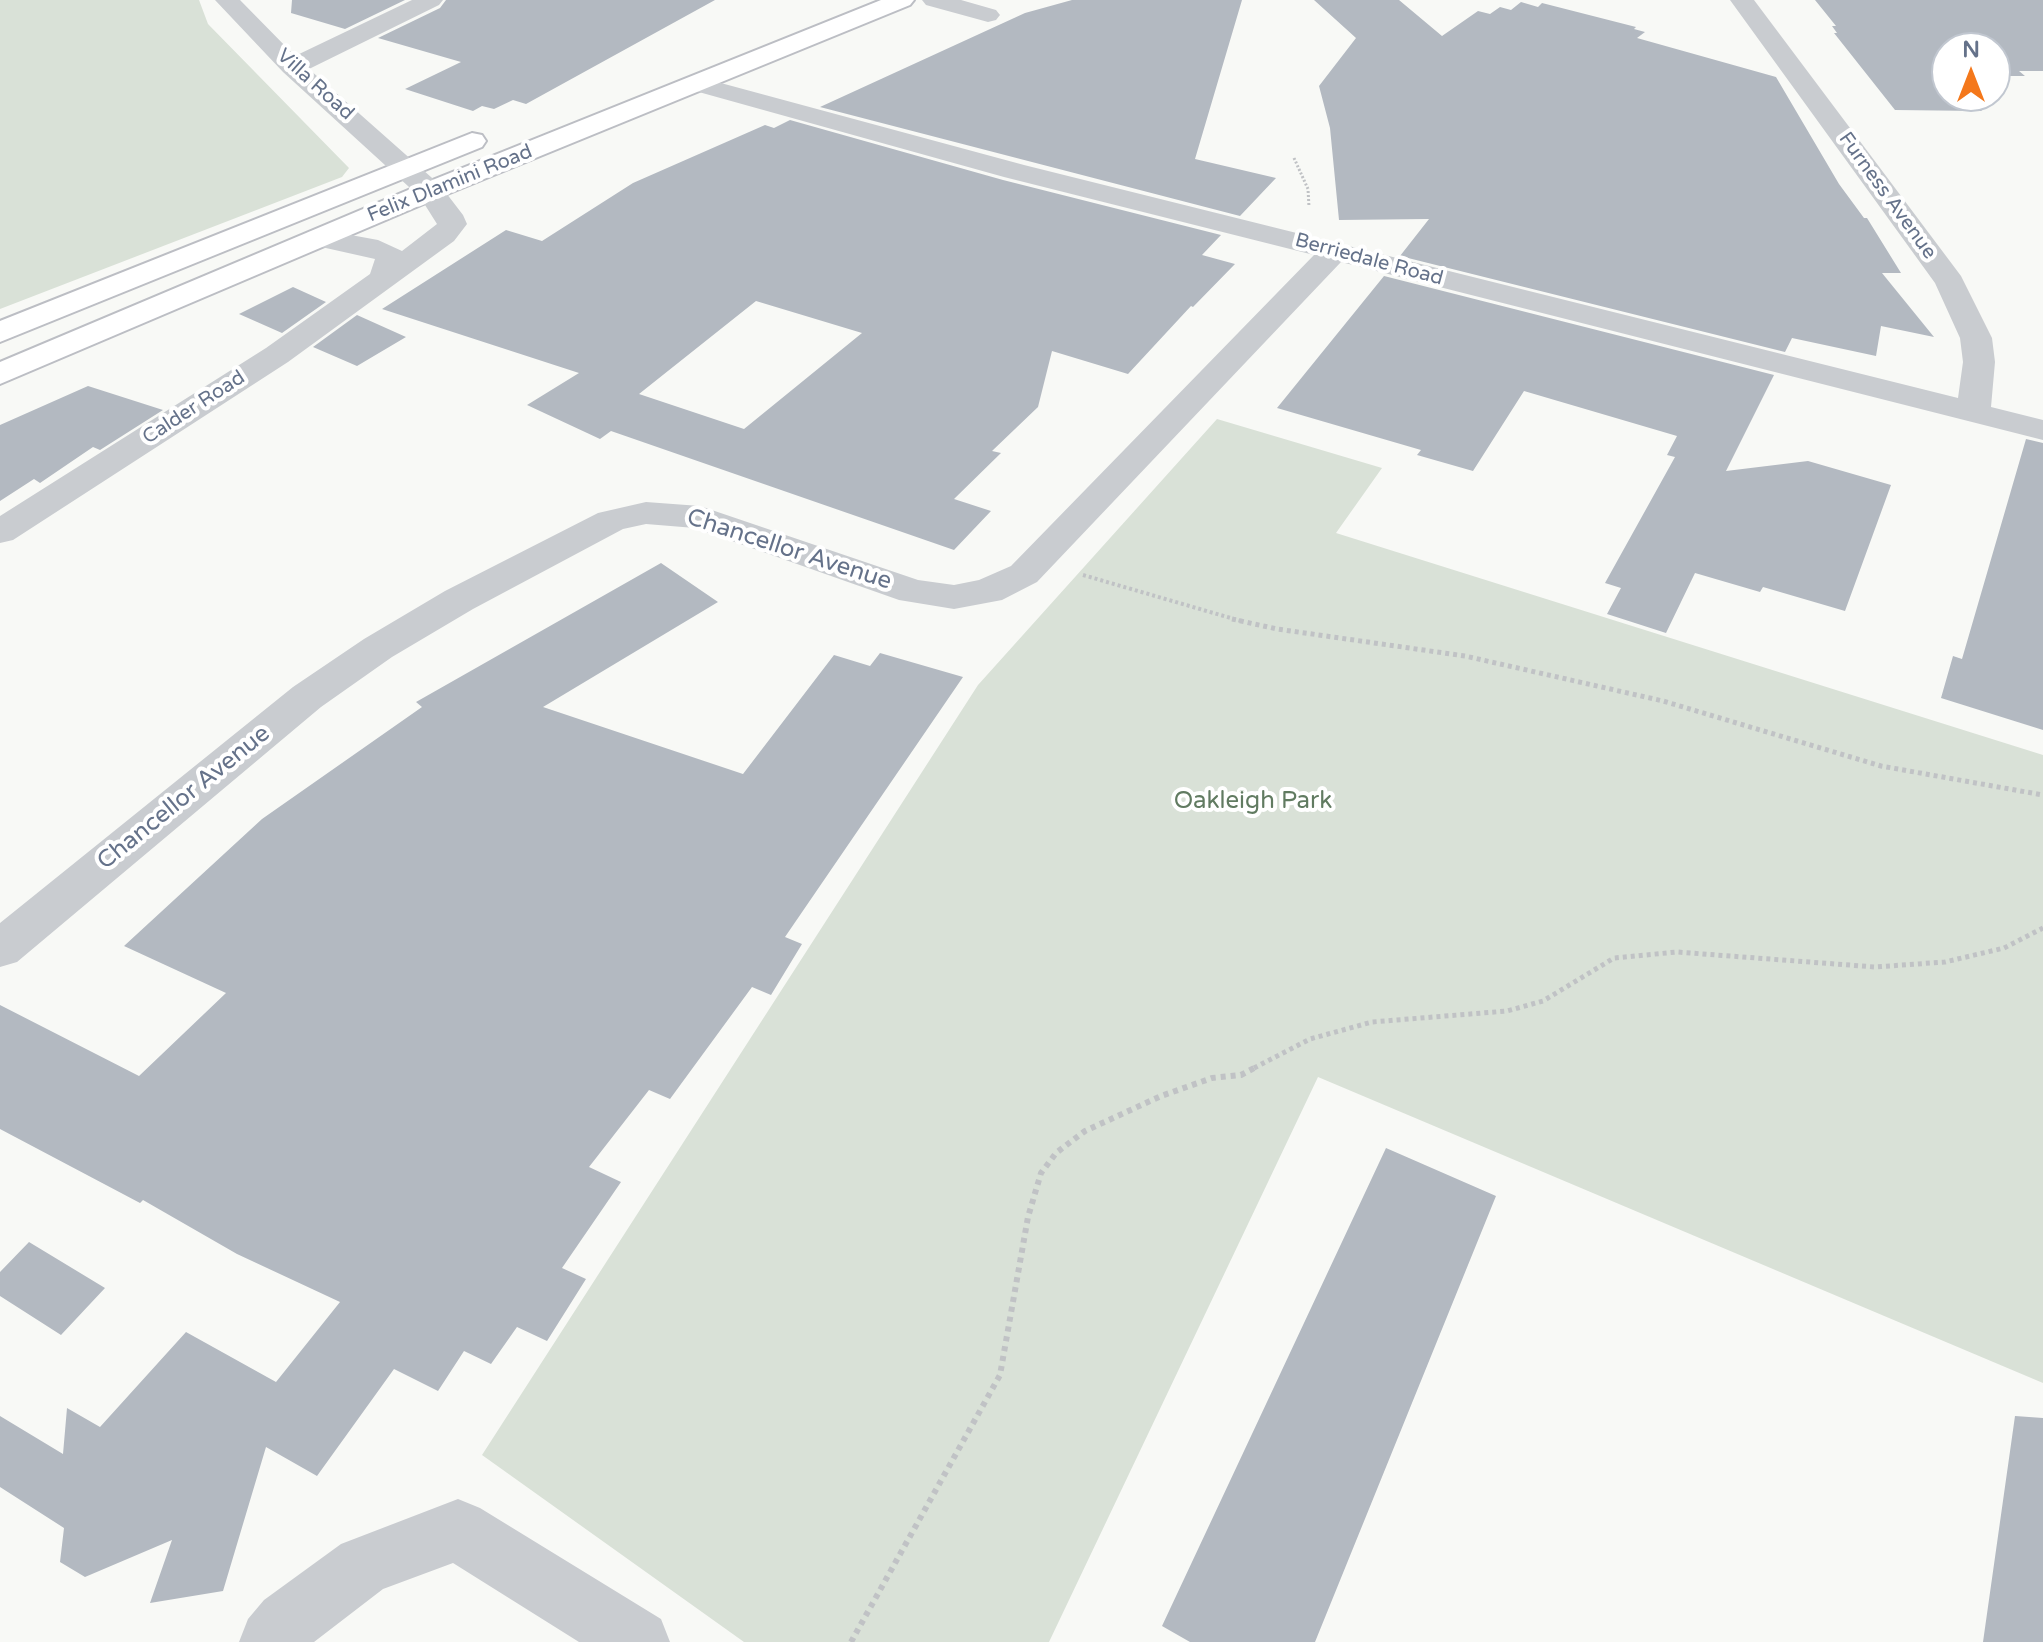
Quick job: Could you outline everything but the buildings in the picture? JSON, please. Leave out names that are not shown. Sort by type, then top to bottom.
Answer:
[{"type":"main road","name":"Felix Dlamini Road","points":[[0,374],[430,191],[902,0]]},
{"type":"main road","name":"Felix Dlamini Road","points":[[0,332],[492,134]]},
{"type":"street","name":"Villa Road","points":[[227,0],[292,67],[430,191]]},
{"type":"street","points":[[292,67],[431,0]]},
{"type":"street","points":[[934,0],[988,15]]},
{"type":"street","points":[[1735,0],[1742,0]]},
{"type":"street","name":"Furness Avenue","points":[[1742,0],[1950,282],[1976,338],[1979,362],[1973,412]]},
{"type":"street","name":"Berriedale Road","points":[[697,84],[1014,171],[2043,430]]},
{"type":"street","name":"Calder Road","points":[[0,532],[277,355],[444,235],[452,224],[449,215],[430,191]]},
{"type":"street","points":[[318,238],[378,249],[389,254],[391,262],[383,278]]},
{"type":"street","name":"Chancellor Avenue","points":[[0,949],[307,697],[378,648],[459,600],[611,521],[667,512],[700,517],[913,591],[954,597],[988,591],[1024,574],[1322,248]]},
{"type":"street","points":[[271,1642],[287,1623],[363,1566],[458,1530],[638,1642]]},
{"type":"path","points":[[1294,158],[1308,189],[1322,248]]},
{"type":"path","points":[[1036,561],[1229,618],[1277,629],[1465,656],[1663,701],[1881,766],[2043,795]]},
{"type":"path","points":[[851,1642],[1000,1375],[1028,1217],[1041,1173],[1056,1153],[1085,1131],[1161,1096],[1212,1078],[1241,1075],[1310,1039],[1342,1029],[1372,1022],[1507,1011],[1543,1001],[1614,958],[1677,952],[1875,967],[1931,963],[2004,948],[2043,928]]},
{"type":"green space","points":[[0,0],[199,0],[208,24],[349,168],[342,177],[0,309]]},
{"type":"green space","name":"Oakleigh Park","points":[[1217,419],[1382,468],[1336,533],[2043,755],[2043,1383],[1318,1077],[1049,1642],[744,1642],[482,1455],[978,685]]}]
